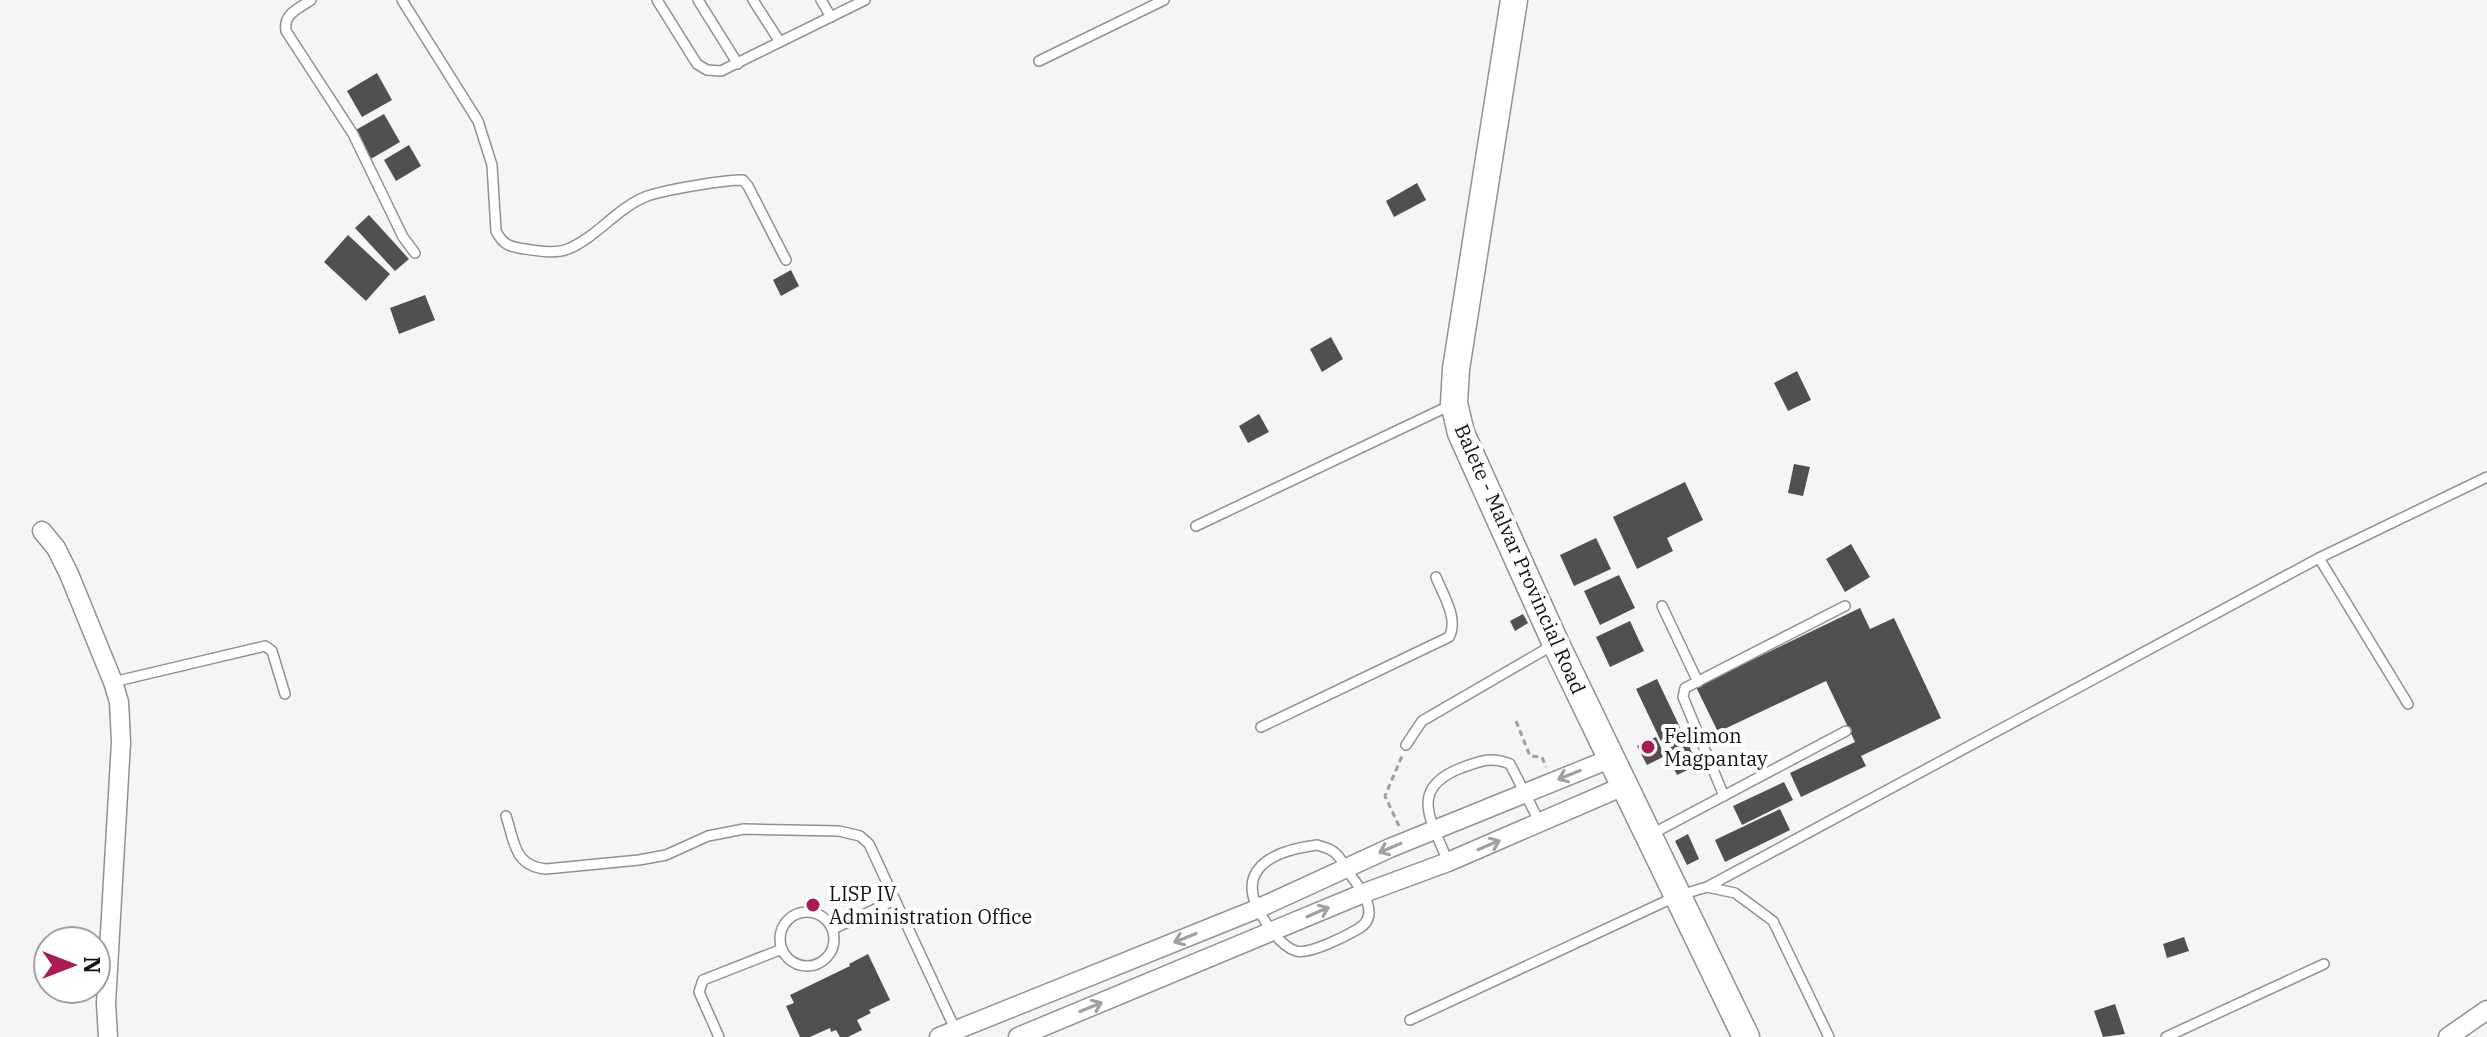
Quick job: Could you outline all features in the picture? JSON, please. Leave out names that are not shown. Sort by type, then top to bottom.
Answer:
[{"type":"main road","name":"Balete - Malvar Provincial Road","points":[[1514,0],[1456,369],[1454,403],[1461,433],[1556,644],[1746,1037]]},
{"type":"street","points":[[42,531],[56,548],[69,574],[119,702],[121,742],[106,1003],[108,1037]]},
{"type":"street","points":[[951,1035],[1612,758]]},
{"type":"street","points":[[1018,1037],[1364,893],[1448,862],[1626,785]]},
{"type":"street","points":[[2448,1037],[2487,1010]]},
{"type":"lane","points":[[311,0],[288,15],[284,22],[286,31],[353,134],[403,237],[415,253]]},
{"type":"lane","points":[[402,0],[478,121],[492,165],[496,231],[509,247],[565,250],[647,196],[743,180],[786,260]]},
{"type":"lane","points":[[657,0],[697,64],[707,70],[721,71],[865,0]]},
{"type":"lane","points":[[698,0],[738,64]]},
{"type":"lane","points":[[753,0],[780,42]]},
{"type":"lane","points":[[821,0],[831,17]]},
{"type":"lane","points":[[1039,61],[1164,0]]},
{"type":"lane","points":[[1196,526],[1454,403]]},
{"type":"lane","points":[[1410,1020],[1677,896],[1707,887],[2319,558],[2487,477]]},
{"type":"lane","points":[[2319,558],[2408,704]]},
{"type":"lane","points":[[1261,727],[1449,637],[1454,629],[1453,619],[1436,577]]},
{"type":"lane","points":[[1662,606],[1698,682]]},
{"type":"lane","points":[[1724,796],[1683,697],[1685,688],[1845,606]]},
{"type":"lane","points":[[1406,745],[1422,721],[1556,644]]},
{"type":"lane","points":[[113,682],[265,646],[272,651],[285,694]]},
{"type":"lane","points":[[1650,835],[1846,731]]},
{"type":"lane","points":[[1448,862],[1427,803],[1433,783],[1442,776],[1486,759],[1499,759],[1510,764],[1540,823]]},
{"type":"lane","points":[[506,816],[521,860],[531,868],[546,869],[666,855],[708,836],[744,829],[860,836],[869,844],[895,900],[951,1035]]},
{"type":"lane","points":[[1317,845],[1336,853],[1364,893],[1369,908],[1368,918],[1362,927],[1309,951],[1297,951],[1273,932],[1257,909],[1251,886],[1257,868],[1266,860],[1317,845]]},
{"type":"lane","points":[[1707,887],[1735,893],[1773,921],[1829,1037]]},
{"type":"lane","points":[[833,929],[895,900]]},
{"type":"lane","points":[[798,913],[819,914],[833,929],[835,940],[832,950],[817,965],[796,964],[782,949],[782,927],[798,913]]},
{"type":"lane","points":[[719,1037],[699,992],[703,980],[782,949]]},
{"type":"lane","points":[[2166,1037],[2324,964]]},
{"type":"path","points":[[1406,745],[1385,796],[1406,842]]},
{"type":"building","points":[[377,73],[392,100],[362,117],[347,91]]},
{"type":"building","points":[[384,114],[400,142],[369,160],[354,131]]},
{"type":"building","points":[[409,145],[421,166],[396,181],[384,160]]},
{"type":"building","points":[[1417,183],[1426,200],[1394,217],[1386,201]]},
{"type":"building","points":[[369,215],[409,259],[395,271],[355,228]]},
{"type":"building","points":[[348,235],[390,274],[366,301],[324,262]]},
{"type":"building","points":[[791,270],[799,286],[781,296],[773,280]]},
{"type":"building","points":[[425,295],[435,320],[399,334],[390,308]]},
{"type":"building","points":[[1331,337],[1343,359],[1322,372],[1310,349]]},
{"type":"building","points":[[1797,371],[1811,400],[1788,411],[1774,383]]},
{"type":"building","points":[[1259,414],[1269,432],[1248,443],[1239,426]]},
{"type":"building","points":[[1794,464],[1810,467],[1803,496],[1788,493]]},
{"type":"building","points":[[1685,482],[1703,520],[1667,538],[1673,551],[1637,569],[1613,517]]},
{"type":"building","points":[[1596,538],[1611,569],[1574,586],[1560,555]]},
{"type":"building","points":[[1851,544],[1870,577],[1845,592],[1826,559]]},
{"type":"building","points":[[1619,575],[1635,608],[1600,625],[1584,591]]},
{"type":"building","points":[[1860,608],[1870,629],[1894,618],[1941,718],[1861,756],[1866,766],[1801,797],[1790,773],[1855,742],[1826,681],[1718,732],[1696,687]]},
{"type":"building","points":[[1523,614],[1528,623],[1515,631],[1510,621]]},
{"type":"building","points":[[1630,621],[1644,651],[1610,667],[1596,637]]},
{"type":"building","points":[[1657,679],[1698,765],[1677,775],[1636,689]]},
{"type":"building","points":[[1656,737],[1665,756],[1647,765],[1637,746]]},
{"type":"building","points":[[1784,782],[1793,800],[1742,825],[1733,806]]},
{"type":"building","points":[[1780,809],[1790,830],[1725,862],[1715,840]]},
{"type":"building","points":[[1688,834],[1699,859],[1687,865],[1675,841]]},
{"type":"building","points":[[2184,937],[2189,951],[2167,958],[2163,944]]},
{"type":"building","points":[[868,954],[890,1000],[857,1020],[862,1030],[848,1037],[840,1037],[836,1030],[831,1032],[830,1028],[810,1037],[800,1037],[786,1006],[794,1003],[790,995]]},
{"type":"building","points":[[2115,1004],[2125,1034],[2103,1037],[2094,1011]]},
{"type":"place","name":"Felimon Magpantay","points":[[1648,747]]},
{"type":"place","name":"LISP IV Administration Office","points":[[813,905]]}]
